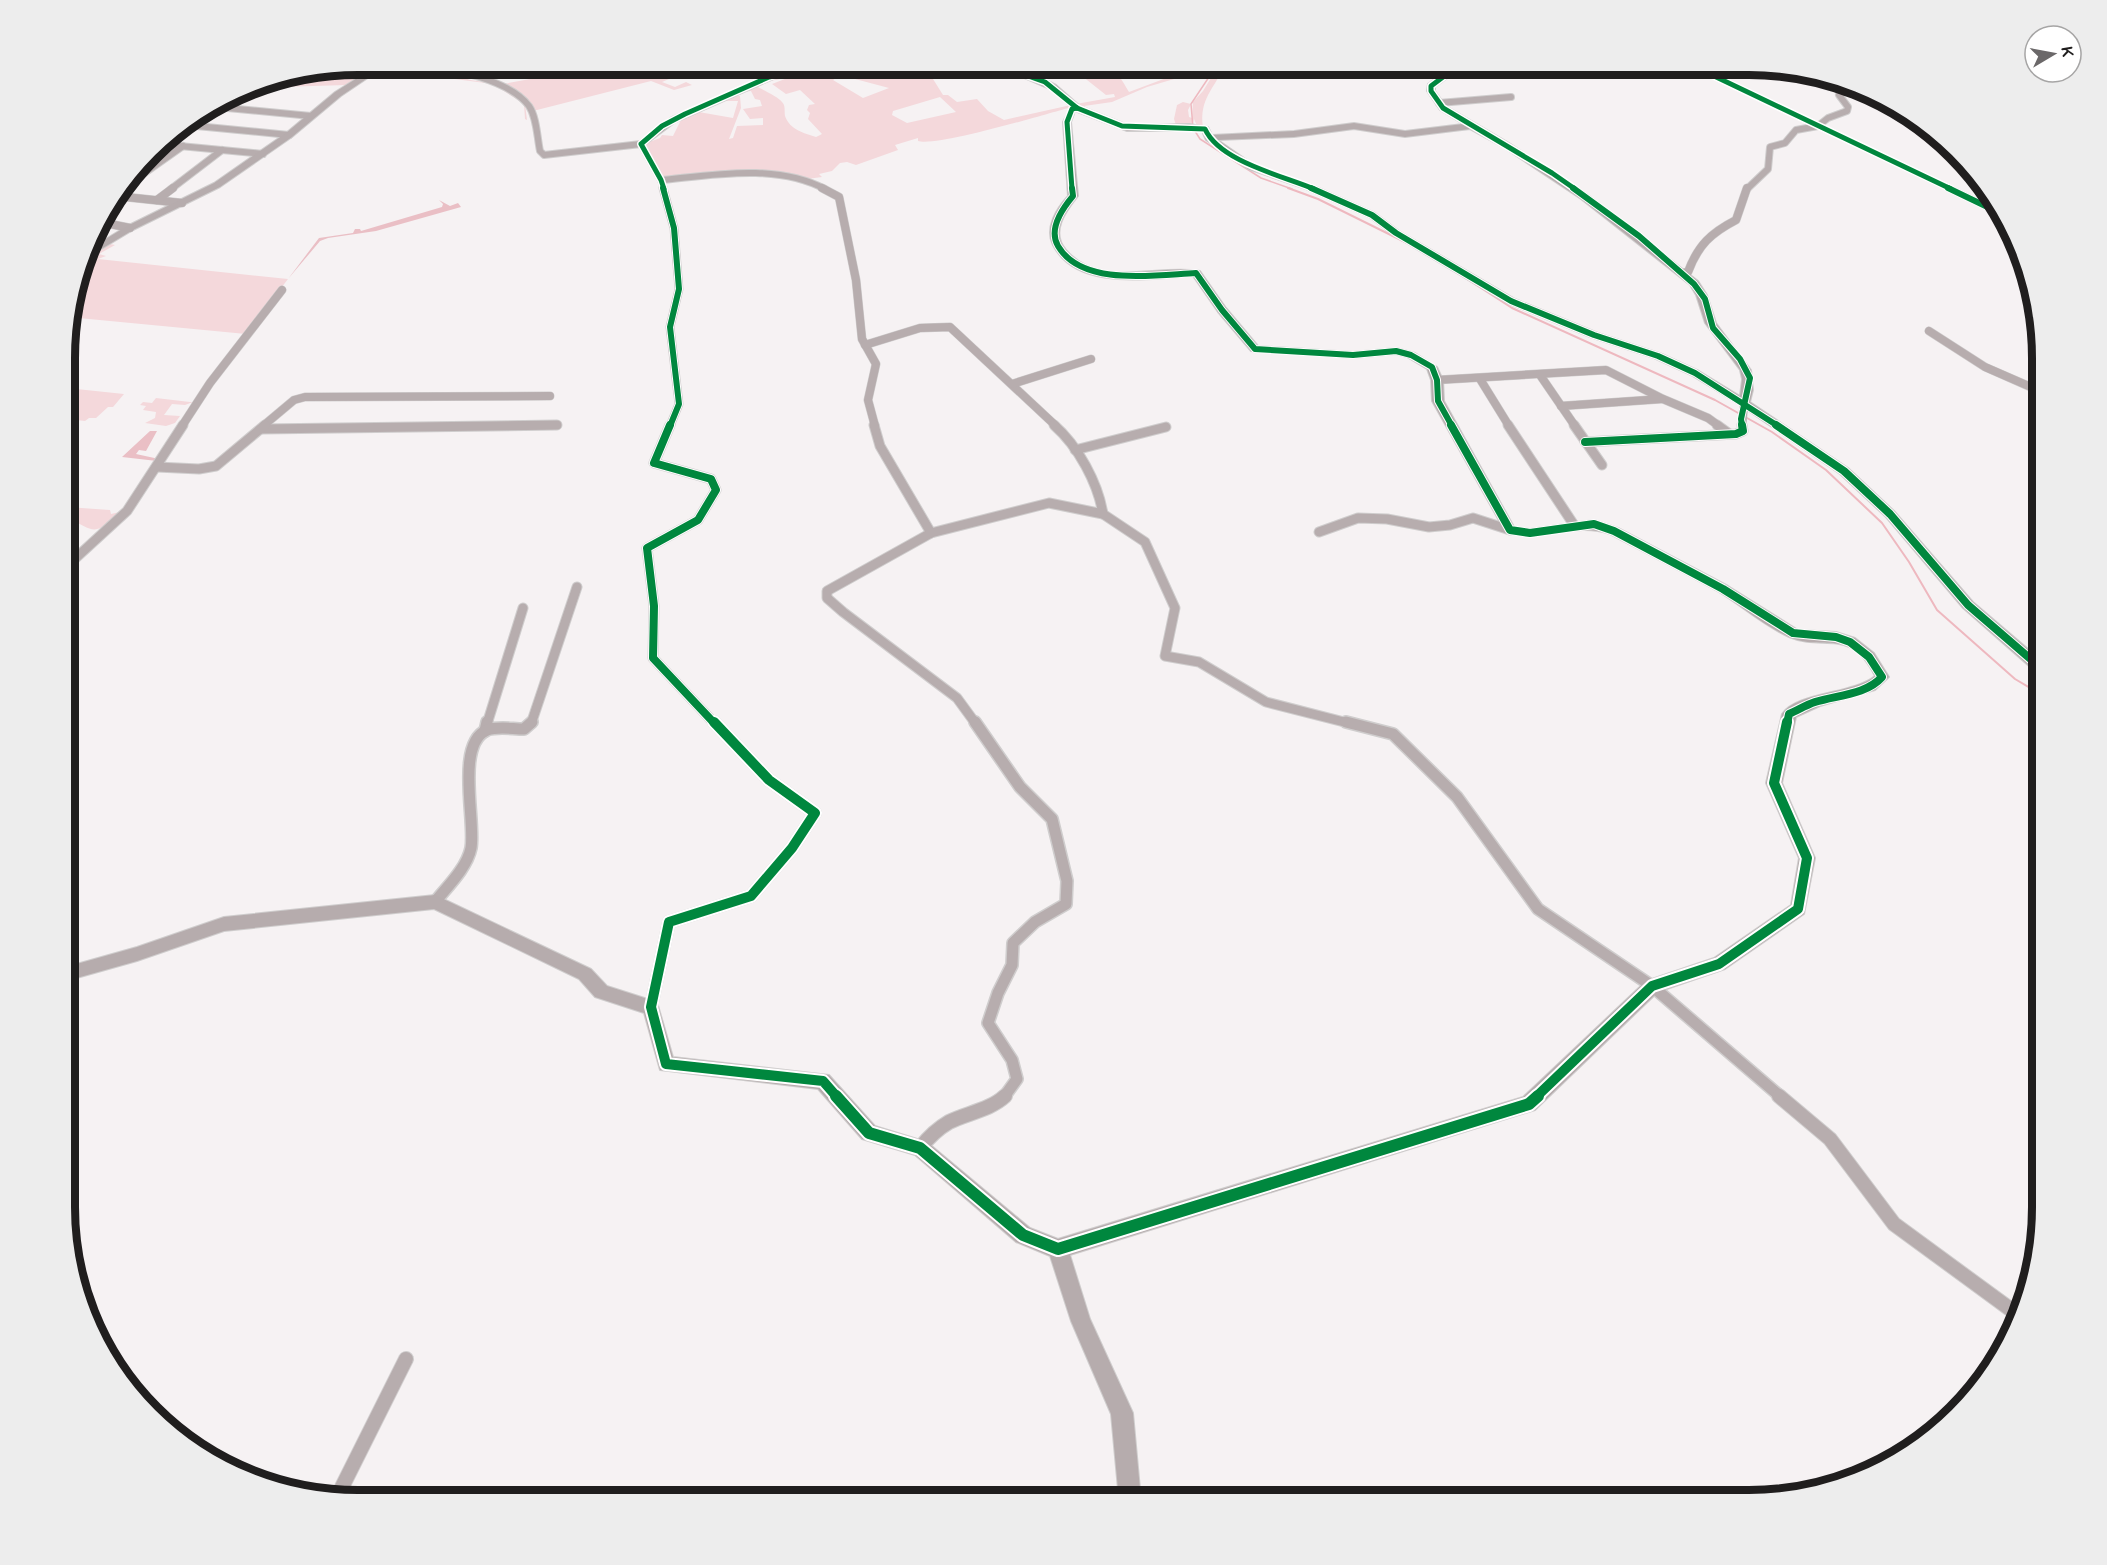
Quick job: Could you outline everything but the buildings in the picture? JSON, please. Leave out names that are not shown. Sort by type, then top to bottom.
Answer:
[{"type":"street","points":[[98,248],[130,228],[217,185],[289,135],[338,94],[366,75]]},
{"type":"street","points":[[466,75],[505,87],[529,107],[540,151],[544,155],[640,144],[666,122],[737,93],[771,75]]},
{"type":"street","points":[[1027,75],[1053,87],[1077,108],[1127,128],[1189,127],[1207,134],[1251,167],[1310,187],[1372,215],[1396,233],[1511,301],[1594,335],[1658,356],[1695,373],[1744,403],[1844,471],[1898,522],[1968,605],[2032,660]]},
{"type":"street","points":[[1446,75],[1431,86],[1431,91],[1439,103],[1470,126],[1552,173],[1639,236],[1683,273],[1705,299],[1713,328],[1740,359],[1750,378],[1741,419],[1743,431],[1736,434],[1585,442]]},
{"type":"street","points":[[1712,75],[1989,208]]},
{"type":"street","points":[[1683,273],[1688,272],[1693,258],[1712,233],[1736,220],[1747,188],[1768,169],[1770,147],[1785,142],[1800,128],[1818,126],[1821,122],[1849,110],[1839,96],[1845,92]]},
{"type":"street","points":[[1439,103],[1511,97]]},
{"type":"street","points":[[226,108],[311,116]]},
{"type":"street","points":[[1077,108],[1072,110],[1066,122],[1070,135],[1073,196],[1063,207],[1053,235],[1057,246],[1074,264],[1084,269],[1117,274],[1196,273],[1235,327],[1255,349],[1353,355],[1396,351],[1412,355],[1432,367],[1437,380],[1438,401],[1510,530]]},
{"type":"street","points":[[196,126],[289,135]]},
{"type":"street","points":[[1207,134],[1294,134],[1344,127],[1363,127],[1406,134],[1470,126]]},
{"type":"street","points":[[640,144],[661,180],[674,228],[678,261],[679,289],[670,327],[678,404],[654,463],[711,479],[716,490],[698,520],[647,548],[654,606],[653,658],[768,780],[815,813],[792,848],[751,896],[669,922],[651,1007],[666,1064],[823,1081],[869,1133],[920,1148],[1023,1235],[1058,1249],[1529,1104],[1652,986],[1719,964],[1798,909],[1807,858],[1774,783],[1789,714],[1813,702],[1866,688],[1879,682],[1882,677],[1870,658],[1850,641],[1839,637],[1804,637],[1793,633],[1723,589],[1614,531],[1594,524],[1530,533],[1510,530],[1473,518],[1450,525],[1429,527],[1387,519],[1358,518],[1319,532]]},
{"type":"street","points":[[171,145],[263,154]]},
{"type":"street","points":[[141,176],[183,146]]},
{"type":"street","points":[[157,200],[222,150]]},
{"type":"street","points":[[661,180],[731,174],[779,176],[804,180],[825,188],[839,197],[856,280],[862,339],[876,364],[868,400],[880,446],[931,533]]},
{"type":"street","points":[[126,197],[182,203]]},
{"type":"street","points":[[109,224],[130,228]]},
{"type":"street","points":[[75,559],[121,519],[157,468],[210,383],[282,290]]},
{"type":"street","points":[[865,345],[883,337],[950,327],[1060,430],[1075,450],[1101,502],[1103,514]]},
{"type":"street","points":[[1929,331],[1985,367],[2032,388]]},
{"type":"street","points":[[1012,384],[1090,359]]},
{"type":"street","points":[[1437,380],[1605,370],[1708,418],[1728,433]]},
{"type":"street","points":[[1540,375],[1602,465]]},
{"type":"street","points":[[1480,379],[1518,442],[1574,525]]},
{"type":"street","points":[[157,468],[209,469],[294,400],[305,397],[550,396]]},
{"type":"street","points":[[1561,406],[1663,399]]},
{"type":"street","points":[[261,429],[557,425]]},
{"type":"street","points":[[1075,450],[1166,428]]},
{"type":"street","points":[[920,1148],[931,1133],[952,1120],[1001,1100],[1017,1079],[1012,1060],[988,1023],[998,993],[1012,965],[1013,943],[1035,921],[1066,904],[1067,881],[1053,819],[1020,787],[999,754],[957,698],[880,642],[827,598],[827,591],[931,533],[1049,503],[1103,514],[1144,542],[1175,608],[1165,656],[1198,662],[1266,702],[1393,734],[1457,796],[1538,909],[1652,986],[1830,1139],[1894,1224],[2012,1311]]},
{"type":"street","points":[[435,902],[464,864],[471,848],[470,754],[477,738],[485,731],[495,728],[524,729],[532,723],[577,587]]},
{"type":"street","points":[[485,731],[523,608]]},
{"type":"street","points":[[75,971],[137,954],[224,924],[435,902],[585,974],[601,992],[651,1007]]},
{"type":"street","points":[[1058,1249],[1081,1321],[1122,1413],[1129,1490]]},
{"type":"street","points":[[341,1489],[406,1359]]},
{"type":"shaded area","points":[[364,75],[347,85],[277,87],[321,77]]},
{"type":"shaded area","points":[[426,75],[457,75],[470,80],[498,84],[525,104],[527,120],[524,104],[493,84],[447,78],[425,78]]},
{"type":"shaded area","points":[[553,75],[672,75],[676,76],[662,82],[675,87],[686,82],[692,85],[674,90],[651,81],[533,111],[530,103],[503,84]]},
{"type":"shaded area","points":[[780,75],[825,75],[828,77],[833,75],[840,75],[930,75],[943,95],[948,95],[957,102],[977,99],[988,111],[1004,120],[1071,105],[1072,107],[946,139],[929,142],[918,141],[918,138],[895,145],[898,150],[856,165],[847,162],[840,163],[832,171],[819,174],[822,177],[807,179],[759,174],[663,178],[645,144],[648,138],[652,141],[662,135],[673,136],[681,120],[691,115],[693,111],[733,118],[738,101],[722,101],[735,95],[740,96],[741,108],[729,139],[733,138],[737,126],[763,125],[763,118],[750,119],[743,109],[762,106],[760,100],[755,99],[751,91],[742,92],[753,84],[780,100],[784,105],[785,116],[790,125],[816,137],[822,134],[808,119],[810,113],[807,110],[809,105],[815,104],[800,90],[786,94],[772,84],[790,77],[760,83]],"holes":[[[840,75],[889,88],[863,98],[833,80]],[[940,97],[956,112],[907,123],[892,115],[893,111]]]},
{"type":"shaded area","points":[[1026,75],[1051,83],[1076,104],[1115,97],[1114,94],[1106,95],[1082,76],[1076,79],[1068,75],[1118,75],[1129,92],[1174,75],[1188,75],[1147,87],[1112,102],[1084,106],[1098,113],[1076,107],[1048,83]]},
{"type":"shaded area","points":[[1213,75],[1219,75],[1205,101],[1203,127],[1197,126],[1194,119],[1192,126],[1132,127],[1126,125],[1176,125],[1174,119],[1177,105],[1183,102],[1191,104],[1188,110],[1189,117],[1192,118],[1193,102]]},
{"type":"shaded area","points":[[439,200],[450,206],[458,203],[461,207],[376,231],[320,241],[288,279],[319,238],[353,233],[355,229],[361,231],[442,207],[443,204]]},
{"type":"shaded area","points":[[110,244],[115,245],[99,254],[106,256],[98,259],[288,279],[246,334],[78,318],[96,253]]},
{"type":"shaded area","points":[[75,389],[124,394],[113,407],[108,407],[96,418],[89,418],[85,421],[75,420]]},
{"type":"shaded area","points":[[156,398],[193,402],[185,405],[172,404],[164,415],[180,416],[175,423],[166,426],[145,423],[155,418],[156,412],[143,410],[146,406],[140,405],[143,402],[152,403]]},
{"type":"shaded area","points":[[150,431],[157,431],[146,451],[139,450],[136,454],[159,459],[157,461],[122,457]]},
{"type":"shaded area","points":[[75,508],[110,510],[111,514],[124,511],[101,528],[85,527],[75,521]]},
{"type":"waterway","points":[[1210,75],[1191,104],[1193,128],[1200,139],[1261,178],[1292,189]]},
{"type":"waterway","points":[[1288,188],[1318,199],[1407,243]]},
{"type":"waterway","points":[[1464,277],[1512,308],[1715,400],[1772,432],[1826,470],[1882,523],[1909,562],[1937,610],[2015,679],[2032,689]]},
{"type":"cycle path","points":[[775,75],[673,120],[651,134],[641,144],[661,180],[674,228],[678,261],[679,289],[670,327],[679,404],[654,463],[711,479],[716,490],[698,520],[647,548],[654,606],[653,658],[769,780],[815,813],[792,848],[751,896],[669,922],[651,1007],[666,1064],[823,1081],[869,1133],[920,1148],[1023,1235],[1058,1249],[1529,1104],[1652,986],[1719,964],[1798,909],[1807,858],[1774,783],[1789,714],[1815,702],[1870,686],[1882,677],[1864,651],[1850,642],[1830,636],[1793,633],[1723,589],[1614,531],[1594,524],[1530,533],[1510,530],[1438,401],[1437,380],[1432,367],[1411,355],[1396,351],[1353,355],[1255,349],[1222,310],[1196,273],[1118,275],[1088,270],[1076,265],[1060,249],[1054,236],[1060,214],[1073,196],[1067,122],[1072,109],[1077,108]]},
{"type":"cycle path","points":[[1026,75],[1045,82],[1077,108]]},
{"type":"cycle path","points":[[1446,75],[1431,86],[1431,91],[1443,108],[1552,173],[1639,236],[1694,284],[1705,299],[1713,328],[1740,359],[1750,378],[1741,419],[1743,431],[1736,434],[1585,442]]},
{"type":"cycle path","points":[[1712,75],[1988,207]]},
{"type":"cycle path","points":[[1077,108],[1122,126],[1205,129],[1209,138],[1251,167],[1309,187],[1372,215],[1396,233],[1511,301],[1594,335],[1658,356],[1695,373],[1744,403],[1844,471],[1890,514],[1968,605],[2032,660]]}]
